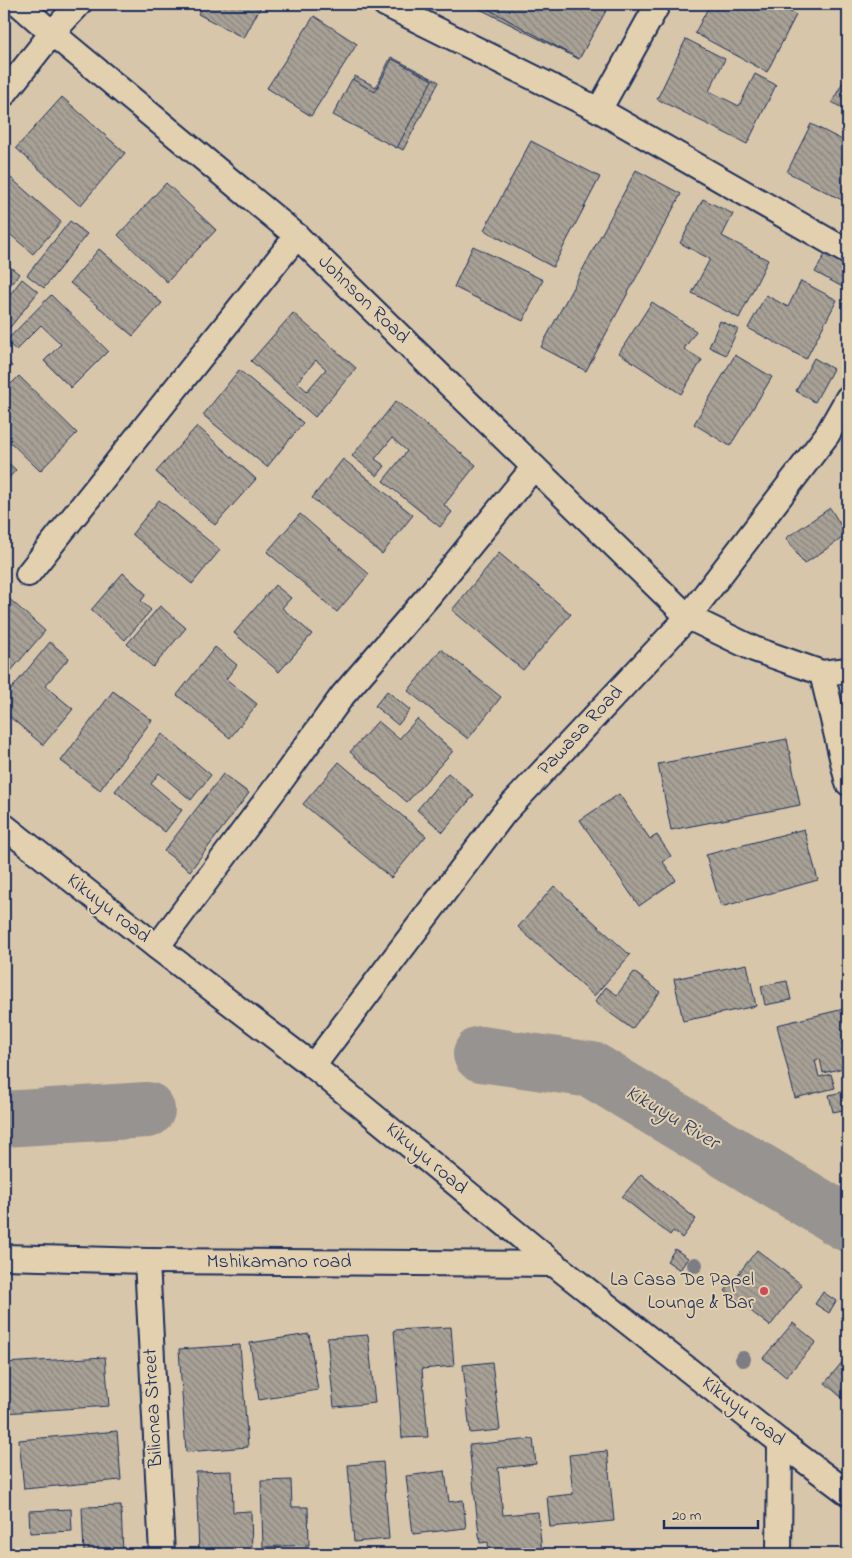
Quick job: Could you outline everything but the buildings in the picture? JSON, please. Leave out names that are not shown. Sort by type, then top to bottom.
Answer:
[{"type":"street","name":"Johnson Road","points":[[19,4],[297,236],[688,617],[754,649],[822,673]]},
{"type":"street","points":[[4,94],[52,33],[79,4]]},
{"type":"street","points":[[385,4],[599,110],[848,252]]},
{"type":"street","points":[[599,110],[658,4]]},
{"type":"street","points":[[28,574],[297,236]]},
{"type":"street","name":"Pawasa Road","points":[[313,1066],[504,813],[688,617],[827,434],[848,398]]},
{"type":"street","points":[[157,947],[343,695],[431,594],[534,467]]},
{"type":"street","points":[[848,670],[822,673],[848,783]]},
{"type":"street","name":"Kikuyu road","points":[[4,826],[157,947],[313,1066],[554,1264],[848,1494]]},
{"type":"street","name":"Mshikamano road","points":[[4,1257],[147,1261],[554,1264]]},
{"type":"street","name":"Bilionea Street","points":[[147,1261],[162,1554]]},
{"type":"street","points":[[779,1554],[780,1442]]},
{"type":"waterway","name":"Kikuyu River","points":[[481,1054],[592,1070],[848,1224]]},
{"type":"waterway","name":"Kikuyu River","points":[[4,1119],[147,1110]]},
{"type":"place","name":"La Casa De Papel Lounge & Bar","points":[[764,1291]]}]
